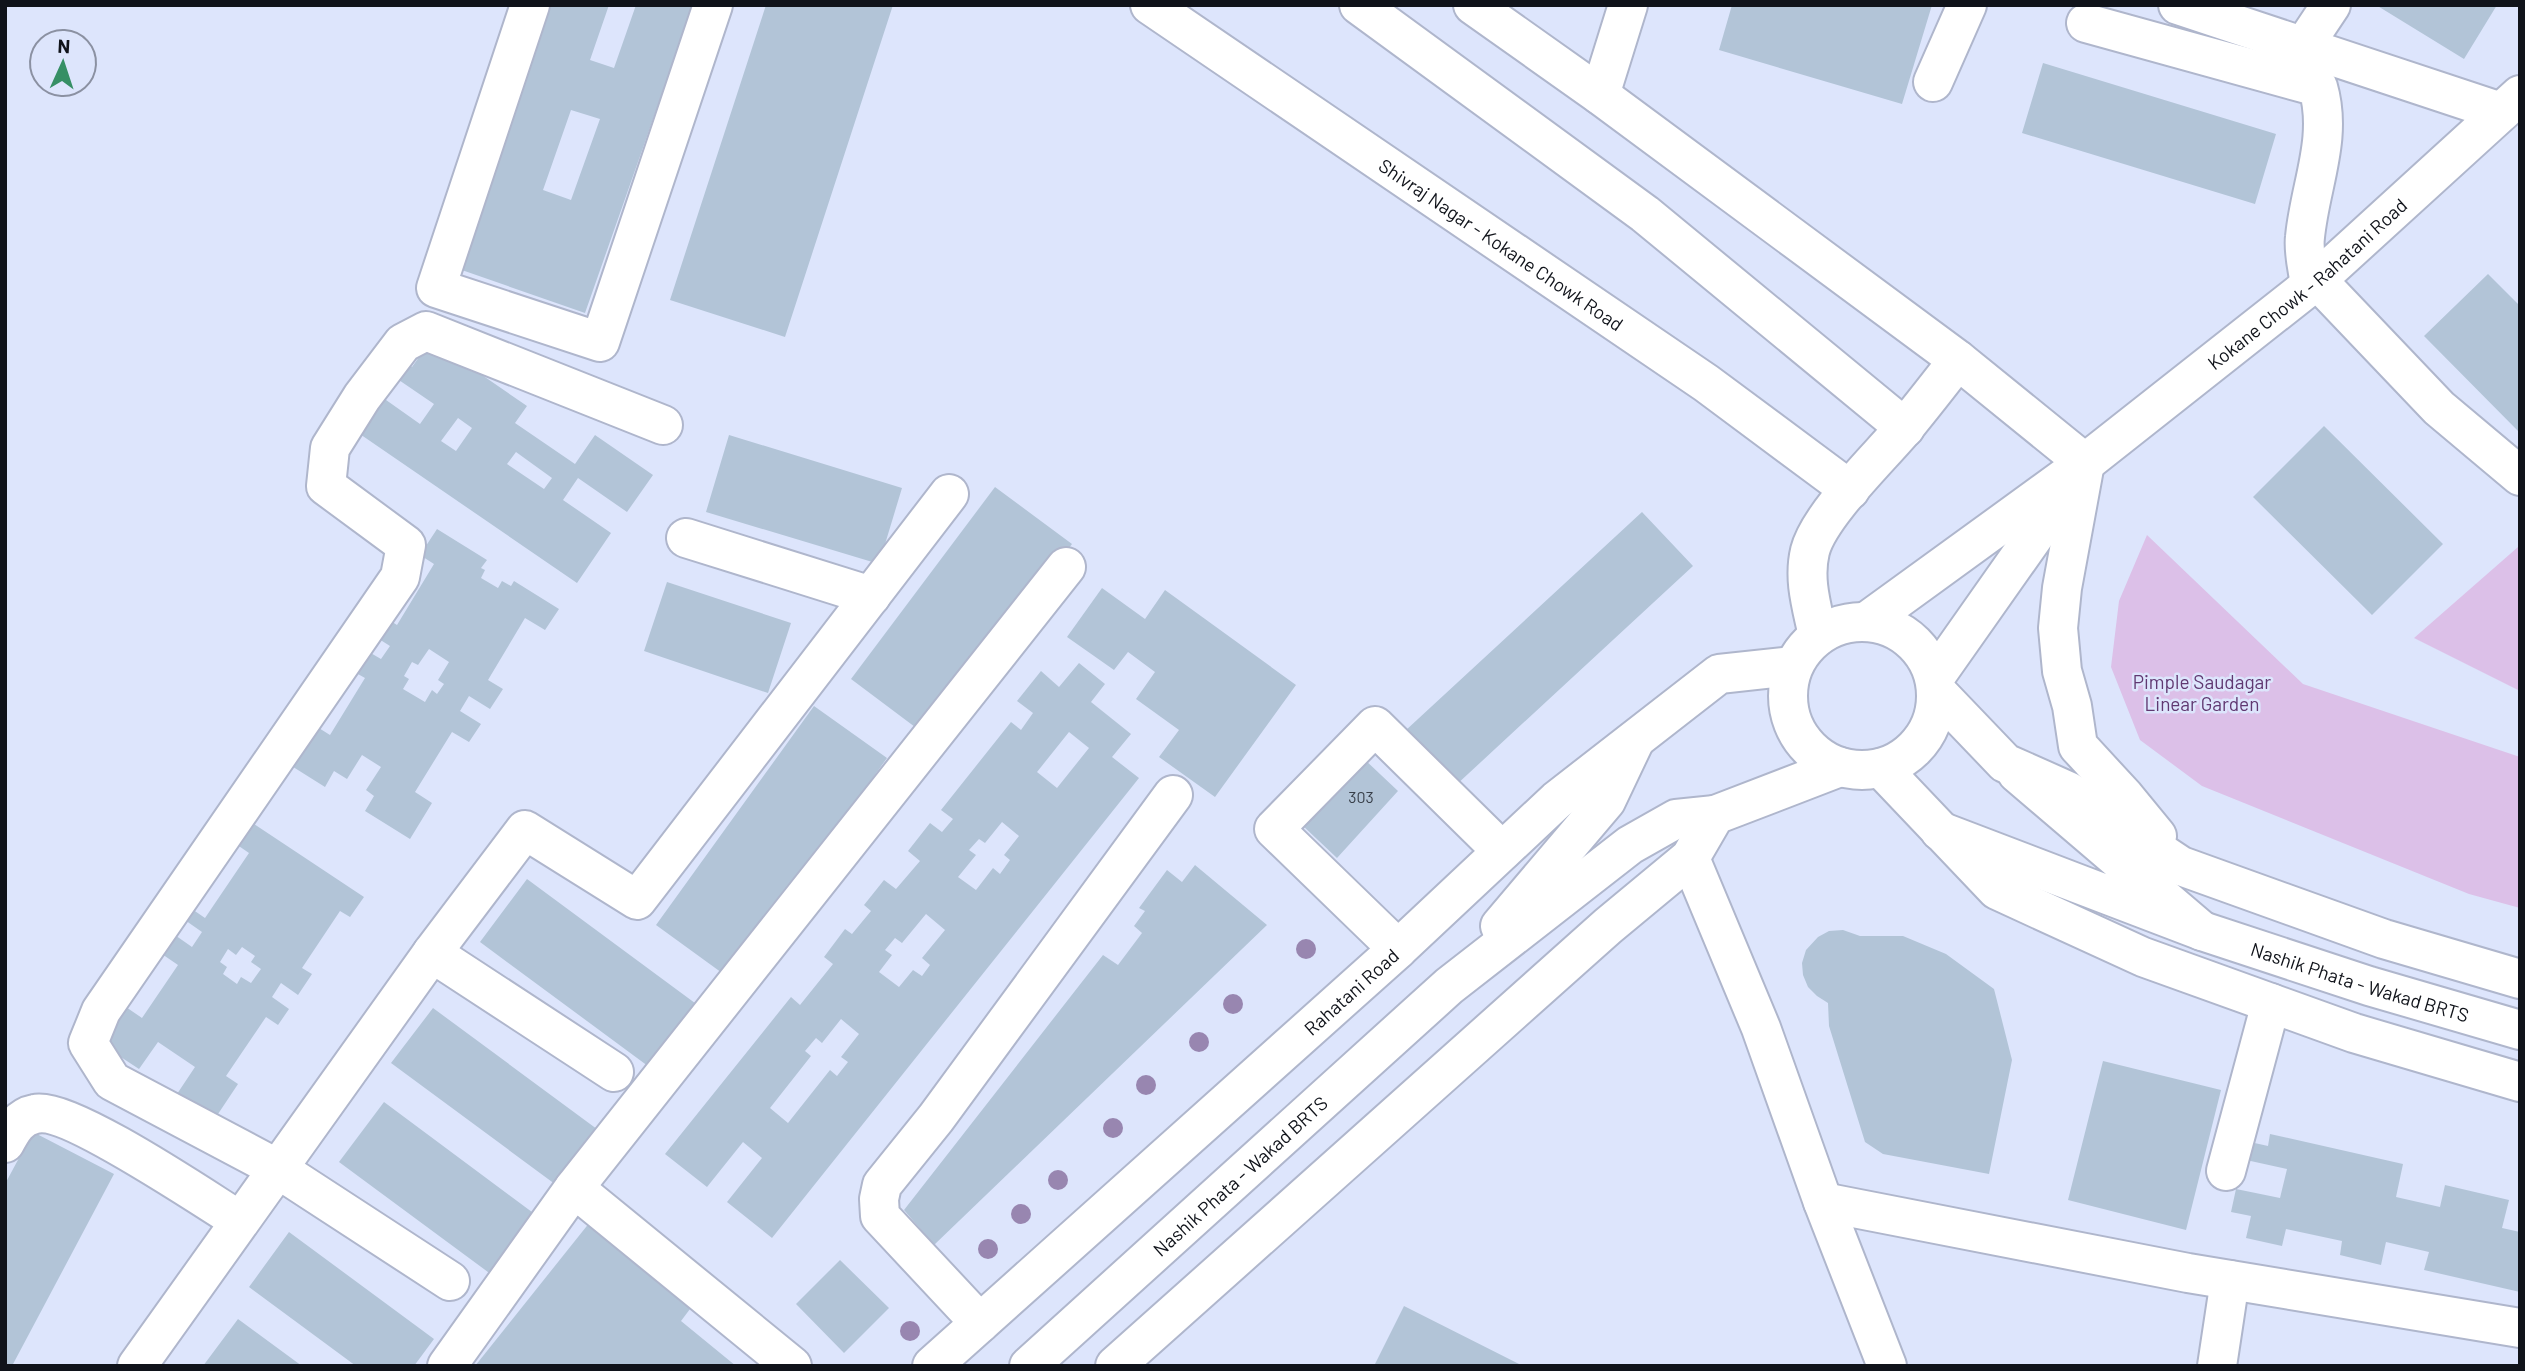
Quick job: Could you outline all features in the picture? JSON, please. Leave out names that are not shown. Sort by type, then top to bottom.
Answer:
[{"type":"street","points":[[530,5],[436,288],[600,342],[713,5]]},
{"type":"street","name":"Shivraj Nagar - Kokane Chowk Road","points":[[1150,5],[1706,383],[1850,490]]},
{"type":"street","points":[[1359,5],[1645,214],[1905,428]]},
{"type":"street","points":[[1473,5],[1600,95],[1958,360],[2085,463]]},
{"type":"street","points":[[1600,95],[1628,5]]},
{"type":"street","points":[[1933,82],[1967,5]]},
{"type":"street","points":[[2178,5],[2303,47],[2511,103]]},
{"type":"street","points":[[2303,47],[2331,5]]},
{"type":"street","points":[[2086,23],[2318,87],[2323,106],[2323,150],[2304,240],[2314,283],[2439,408],[2520,476]]},
{"type":"street","name":"Kokane Chowk - Rahatani Road","points":[[2085,463],[2314,283],[2511,103]]},
{"type":"street","points":[[450,1281],[278,1169],[112,1081],[88,1042],[101,1011],[400,577],[406,545],[326,486],[330,448],[362,397],[403,343],[426,331],[663,425]]},
{"type":"street","points":[[1818,636],[1807,582],[1810,549],[1825,521],[1905,428],[1958,360]]},
{"type":"street","points":[[1866,622],[2085,463]]},
{"type":"street","points":[[1936,685],[2085,463]]},
{"type":"street","points":[[2085,463],[2062,588],[2059,628],[2062,671],[2072,706],[2078,746],[2181,866]]},
{"type":"street","points":[[137,1366],[432,953],[525,830],[637,900],[949,494]]},
{"type":"street","points":[[686,538],[871,596]]},
{"type":"street","points":[[447,1366],[574,1188],[1066,568]]},
{"type":"street","points":[[1866,622],[1882,624],[1897,629],[1920,649],[1936,685],[1936,707],[1926,734],[1907,755],[1881,768],[1854,770],[1840,767],[1815,754],[1797,733],[1787,693],[1793,666],[1804,649],[1818,636],[1836,626],[1866,622]]},
{"type":"street","name":"Rahatani Road","points":[[932,1366],[1398,949],[1557,800],[1719,674],[1793,666]]},
{"type":"street","name":"Nashik Phata - Wakad BRTS","points":[[1936,685],[2005,763],[2202,931]]},
{"type":"street","points":[[1398,949],[1274,829],[1375,726],[1502,851]]},
{"type":"street","name":"Nashik Phata - Wakad BRTS","points":[[1449,986],[1606,801],[1635,740]]},
{"type":"street","points":[[2005,763],[2067,791],[2181,866],[2384,939],[2520,979]]},
{"type":"street","points":[[1115,1366],[1608,926],[1690,858],[1715,815],[1840,767]]},
{"type":"street","points":[[1881,768],[1997,890],[2143,957],[2354,1033],[2520,1082]]},
{"type":"street","points":[[980,1323],[880,1216],[882,1185],[936,1118],[1173,794]]},
{"type":"street","name":"Nashik Phata - Wakad BRTS","points":[[1029,1366],[1449,986],[1630,845],[1676,819],[1715,815]]},
{"type":"street","name":"Nashik Phata - Wakad BRTS","points":[[1940,831],[2202,931],[2369,986],[2520,1030]]},
{"type":"street","points":[[1690,858],[1761,1028],[1823,1202],[1886,1366]]},
{"type":"street","points":[[432,953],[614,1072]]},
{"type":"street","points":[[2226,1171],[2271,1003]]},
{"type":"street","points":[[5,1143],[15,1125],[35,1114],[55,1115],[99,1135],[240,1221]]},
{"type":"street","points":[[574,1188],[792,1366]]},
{"type":"street","points":[[1823,1202],[2230,1280],[2520,1328]]},
{"type":"street","points":[[2217,1366],[2230,1280]]},
{"type":"green space","name":"Pimple Saudagar Linear Garden","points":[[2147,535],[2303,684],[2520,757],[2520,908],[2469,894],[2202,786],[2140,740],[2111,667],[2119,601]]},
{"type":"green space","points":[[2520,548],[2520,691],[2414,638]]},
{"type":"building","points":[[548,5],[609,5],[590,60],[614,68],[636,5],[693,5],[585,313],[456,268]],"holes":[[[571,110],[600,119],[571,200],[543,190]]]},
{"type":"building","points":[[766,5],[893,5],[785,337],[670,300]]},
{"type":"building","points":[[1732,5],[1932,5],[1902,104],[1719,50]]},
{"type":"building","points":[[2376,5],[2497,5],[2464,59]]},
{"type":"building","points":[[2043,63],[2276,134],[2255,204],[2022,133]]},
{"type":"building","points":[[2488,274],[2520,306],[2520,433],[2424,336]]},
{"type":"building","points":[[431,340],[527,406],[515,423],[575,464],[595,435],[653,475],[627,512],[578,478],[563,500],[611,533],[577,583],[354,430],[379,395],[420,424],[434,404],[393,376],[403,360],[412,367]],"holes":[[[458,418],[472,428],[456,451],[441,441]],[[516,452],[552,478],[544,489],[507,464]]]},
{"type":"building","points":[[2324,426],[2443,544],[2372,615],[2253,497]]},
{"type":"building","points":[[729,435],[902,488],[879,564],[706,512]]},
{"type":"building","points":[[995,487],[1072,544],[927,736],[851,679]]},
{"type":"building","points":[[1642,512],[1693,566],[1455,786],[1405,731]]},
{"type":"building","points":[[437,529],[487,560],[481,568],[485,570],[481,578],[498,588],[502,581],[511,586],[514,581],[559,609],[545,630],[525,618],[488,680],[503,689],[490,709],[469,696],[460,711],[481,724],[469,742],[452,732],[415,792],[432,803],[410,839],[365,811],[374,796],[366,790],[381,767],[362,755],[347,779],[334,771],[325,787],[290,765],[314,725],[330,735],[365,678],[349,669],[362,648],[381,659],[390,646],[371,634],[383,616],[397,625],[434,564],[420,555]],"holes":[[[429,649],[449,662],[438,680],[444,684],[437,694],[432,690],[425,702],[403,689],[409,679],[404,676],[412,662],[418,665]]]},
{"type":"building","points":[[667,582],[791,623],[768,693],[644,651]]},
{"type":"building","points":[[1102,588],[1145,619],[1165,590],[1296,685],[1215,797],[1159,757],[1179,730],[1136,699],[1155,672],[1128,652],[1114,670],[1067,637]]},
{"type":"building","points":[[1079,663],[1105,684],[1091,702],[1131,734],[1112,757],[1139,778],[772,1238],[727,1202],[762,1158],[743,1142],[707,1187],[665,1154],[791,997],[800,1005],[833,964],[824,957],[845,929],[852,934],[871,911],[864,905],[884,880],[896,889],[920,861],[908,851],[930,823],[942,832],[953,819],[941,810],[1011,722],[1021,730],[1033,713],[1017,701],[1041,671],[1059,687]],"holes":[[[1069,732],[1089,748],[1057,788],[1037,772]],[[1002,822],[1019,836],[1004,855],[1010,860],[1000,874],[993,868],[976,890],[958,877],[976,855],[969,850],[979,839],[985,843]],[[926,914],[945,930],[922,958],[930,965],[922,976],[913,970],[899,987],[879,972],[892,955],[885,950],[895,938],[902,943]],[[841,1019],[859,1034],[841,1057],[848,1062],[837,1076],[830,1070],[788,1123],[770,1108],[811,1056],[805,1051],[816,1038],[822,1043]]]},
{"type":"building","points":[[814,706],[887,758],[729,978],[656,925]]},
{"type":"building","points":[[1363,758],[1398,791],[1337,858],[1301,824]]},
{"type":"building","points":[[248,820],[364,897],[350,917],[340,911],[302,968],[312,974],[298,995],[281,983],[272,997],[289,1009],[278,1025],[266,1017],[226,1076],[238,1084],[214,1120],[177,1094],[195,1067],[158,1042],[139,1069],[98,1042],[123,1005],[142,1018],[178,965],[159,952],[172,933],[192,947],[202,932],[182,918],[189,907],[205,918],[249,853],[233,842]],"holes":[[[242,947],[255,956],[251,962],[261,969],[251,983],[241,977],[237,984],[223,974],[227,967],[220,962],[228,949],[236,955]]]},
{"type":"building","points":[[1195,865],[1267,925],[934,1245],[904,1210],[1103,955],[1118,965],[1142,933],[1134,926],[1145,911],[1139,908],[1167,870],[1182,882]]},
{"type":"building","points":[[527,879],[703,1009],[656,1072],[480,942]]},
{"type":"building","points":[[1843,930],[1860,936],[1903,936],[1946,954],[1994,989],[2012,1060],[1989,1174],[1883,1154],[1865,1142],[1829,1026],[1828,1003],[1808,987],[1803,975],[1802,963],[1806,950],[1818,937],[1829,931]]},
{"type":"building","points":[[433,1008],[605,1135],[563,1190],[391,1063]]},
{"type":"building","points":[[2103,1061],[2221,1090],[2186,1230],[2068,1200]]},
{"type":"building","points":[[384,1102],[536,1215],[492,1275],[339,1162]]},
{"type":"building","points":[[33,1132],[114,1174],[12,1366],[5,1366],[5,1184]]},
{"type":"building","points":[[2270,1134],[2403,1164],[2396,1197],[2440,1207],[2445,1185],[2509,1200],[2502,1228],[2520,1232],[2520,1292],[2424,1270],[2429,1252],[2386,1242],[2381,1265],[2340,1255],[2342,1241],[2286,1229],[2282,1246],[2246,1238],[2251,1216],[2231,1212],[2236,1189],[2280,1198],[2287,1169],[2237,1158],[2241,1140],[2268,1146]]},
{"type":"building","points":[[590,1222],[696,1301],[681,1321],[736,1366],[475,1366]]},
{"type":"building","points":[[289,1232],[434,1339],[414,1366],[356,1366],[249,1287]]},
{"type":"building","points":[[840,1260],[889,1308],[844,1353],[796,1304]]},
{"type":"building","points":[[1404,1306],[1523,1366],[1374,1366]]},
{"type":"building","points":[[238,1319],[302,1366],[203,1366]]}]
